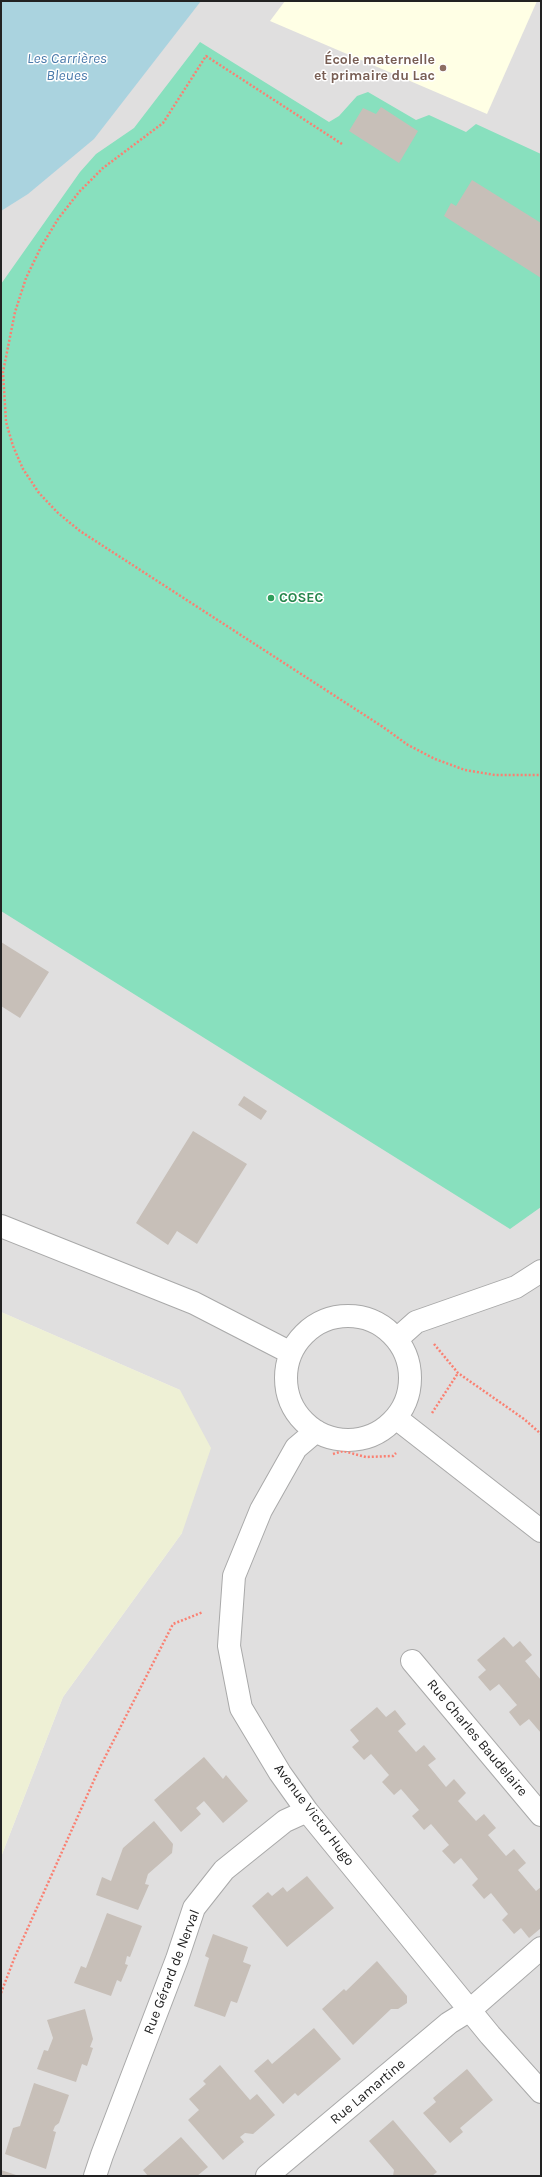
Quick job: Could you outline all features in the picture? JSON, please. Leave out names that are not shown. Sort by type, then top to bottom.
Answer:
[{"type":"street","points":[[1,1226],[194,1303],[291,1353]]},
{"type":"street","points":[[397,1338],[416,1322],[516,1287],[541,1271]]},
{"type":"street","points":[[340,1316],[361,1317],[381,1325],[397,1338],[407,1357],[410,1378],[406,1400],[396,1418],[379,1432],[358,1439],[336,1439],[316,1431],[299,1416],[289,1396],[286,1374],[291,1353],[303,1335],[320,1322],[340,1316]]},
{"type":"street","points":[[396,1418],[541,1531]]},
{"type":"street","name":"Avenue Victor Hugo","points":[[316,1431],[296,1448],[261,1510],[234,1576],[229,1646],[241,1708],[280,1773],[307,1811],[470,2010],[541,2092]]},
{"type":"street","name":"Rue Charles Baudelaire","points":[[412,1661],[541,1815]]},
{"type":"street","name":"Rue Gérard de Nerval","points":[[95,2176],[194,1908],[224,1870],[285,1821],[307,1811]]},
{"type":"street","name":"Rue Lamartine","points":[[267,2176],[449,2023],[470,2010],[541,1948]]},
{"type":"path","points":[[342,144],[206,56],[163,123],[103,168],[79,192],[58,219],[41,247],[26,278],[15,312],[3,372],[6,422],[13,446],[23,469],[39,493],[58,513],[80,531],[383,727],[408,745],[435,759],[465,770],[495,775],[541,775]]},
{"type":"path","points":[[416,1322],[458,1373],[524,1419],[541,1434]]},
{"type":"path","points":[[1,1993],[14,1959],[99,1769],[173,1624],[203,1612]]},
{"type":"shaded area","points":[[1,1],[541,1],[541,2176],[1,2176],[1,1857],[63,1697],[182,1533],[180,1390],[1,1312]]},
{"type":"shaded area","name":"École maternelle et primaire du Lac","points":[[285,1],[537,1],[487,114],[270,21]]},
{"type":"shaded area","points":[[1,1312],[180,1390],[211,1448],[182,1533],[63,1697],[1,1857]]},
{"type":"green space","name":"COSEC","points":[[200,42],[329,122],[339,116],[357,96],[368,92],[416,120],[429,115],[466,132],[476,124],[541,154],[541,1207],[510,1229],[1,911],[1,284],[80,172],[96,154],[134,128]]},
{"type":"water","name":"Les Carrières Bleues","points":[[1,1],[201,1],[94,139],[28,194],[1,211]]},
{"type":"building","points":[[381,107],[418,131],[399,163],[349,131],[363,108],[376,114]]},
{"type":"building","points":[[472,180],[541,223],[541,278],[444,216],[451,203],[456,206]]},
{"type":"building","points":[[1,942],[49,972],[20,1018],[1,1006]]},
{"type":"building","points":[[244,1096],[267,1111],[261,1120],[238,1105]]},
{"type":"building","points":[[193,1131],[247,1164],[197,1244],[177,1231],[168,1245],[136,1223]]},
{"type":"building","points":[[504,1637],[513,1647],[520,1641],[532,1655],[525,1661],[541,1680],[541,1733],[529,1719],[520,1726],[509,1712],[517,1705],[499,1684],[490,1691],[478,1677],[486,1670],[477,1660]]},
{"type":"building","points":[[377,1707],[386,1717],[395,1710],[406,1724],[398,1731],[416,1752],[424,1745],[436,1759],[428,1765],[446,1787],[454,1779],[466,1793],[458,1801],[476,1821],[484,1814],[496,1828],[488,1835],[506,1856],[514,1849],[526,1863],[518,1870],[536,1891],[541,1887],[541,1928],[529,1938],[521,1928],[514,1934],[502,1920],[508,1914],[491,1893],[484,1899],[472,1885],[478,1879],[461,1858],[454,1864],[442,1851],[449,1845],[431,1824],[424,1830],[412,1816],[419,1810],[401,1789],[394,1795],[382,1782],[389,1775],[371,1754],[364,1760],[352,1747],[359,1741],[350,1730]]},
{"type":"building","points":[[204,1757],[223,1779],[226,1775],[248,1801],[223,1823],[204,1801],[196,1808],[201,1814],[181,1832],[154,1800]]},
{"type":"building","points":[[154,1821],[173,1844],[172,1853],[148,1874],[145,1884],[149,1885],[138,1910],[96,1895],[102,1877],[111,1881],[123,1848]]},
{"type":"building","points":[[307,1876],[334,1908],[287,1947],[252,1906],[268,1892],[272,1896],[283,1887],[287,1892]]},
{"type":"building","points":[[107,1913],[142,1926],[130,1957],[127,1956],[125,1964],[128,1965],[121,1982],[117,1980],[111,1996],[74,1983],[81,1966],[86,1968]]},
{"type":"building","points":[[213,1934],[248,1947],[243,1962],[251,1965],[237,2003],[231,2001],[225,2017],[194,2006],[209,1958],[205,1956]]},
{"type":"building","points":[[377,1961],[407,1996],[407,2003],[398,2009],[391,2009],[353,2045],[322,2009],[344,1989],[346,1991]]},
{"type":"building","points":[[85,2009],[93,2039],[90,2047],[93,2048],[87,2066],[82,2064],[76,2082],[37,2069],[44,2050],[48,2051],[53,2038],[47,2020]]},
{"type":"building","points":[[314,2028],[341,2059],[298,2096],[295,2093],[283,2104],[254,2071],[268,2059],[272,2064]]},
{"type":"building","points":[[220,2065],[250,2100],[257,2094],[275,2115],[253,2134],[245,2133],[240,2137],[244,2142],[223,2160],[188,2120],[199,2110],[189,2099],[206,2084],[203,2081]]},
{"type":"building","points":[[467,2069],[493,2100],[460,2128],[463,2132],[450,2143],[423,2113],[436,2102],[433,2098]]},
{"type":"building","points":[[34,2083],[69,2095],[59,2123],[55,2126],[53,2131],[56,2132],[46,2169],[5,2154],[13,2128],[20,2126]]},
{"type":"building","points":[[393,2120],[437,2172],[432,2176],[393,2176],[394,2170],[369,2141]]},
{"type":"building","points":[[181,2137],[208,2167],[197,2176],[148,2176],[143,2170]]},
{"type":"building","points":[[1,2170],[19,2176],[1,2176]]},
{"type":"place","name":"École maternelle et primaire du Lac","points":[[443,68]]},
{"type":"place","name":"COSEC","points":[[271,598]]}]
